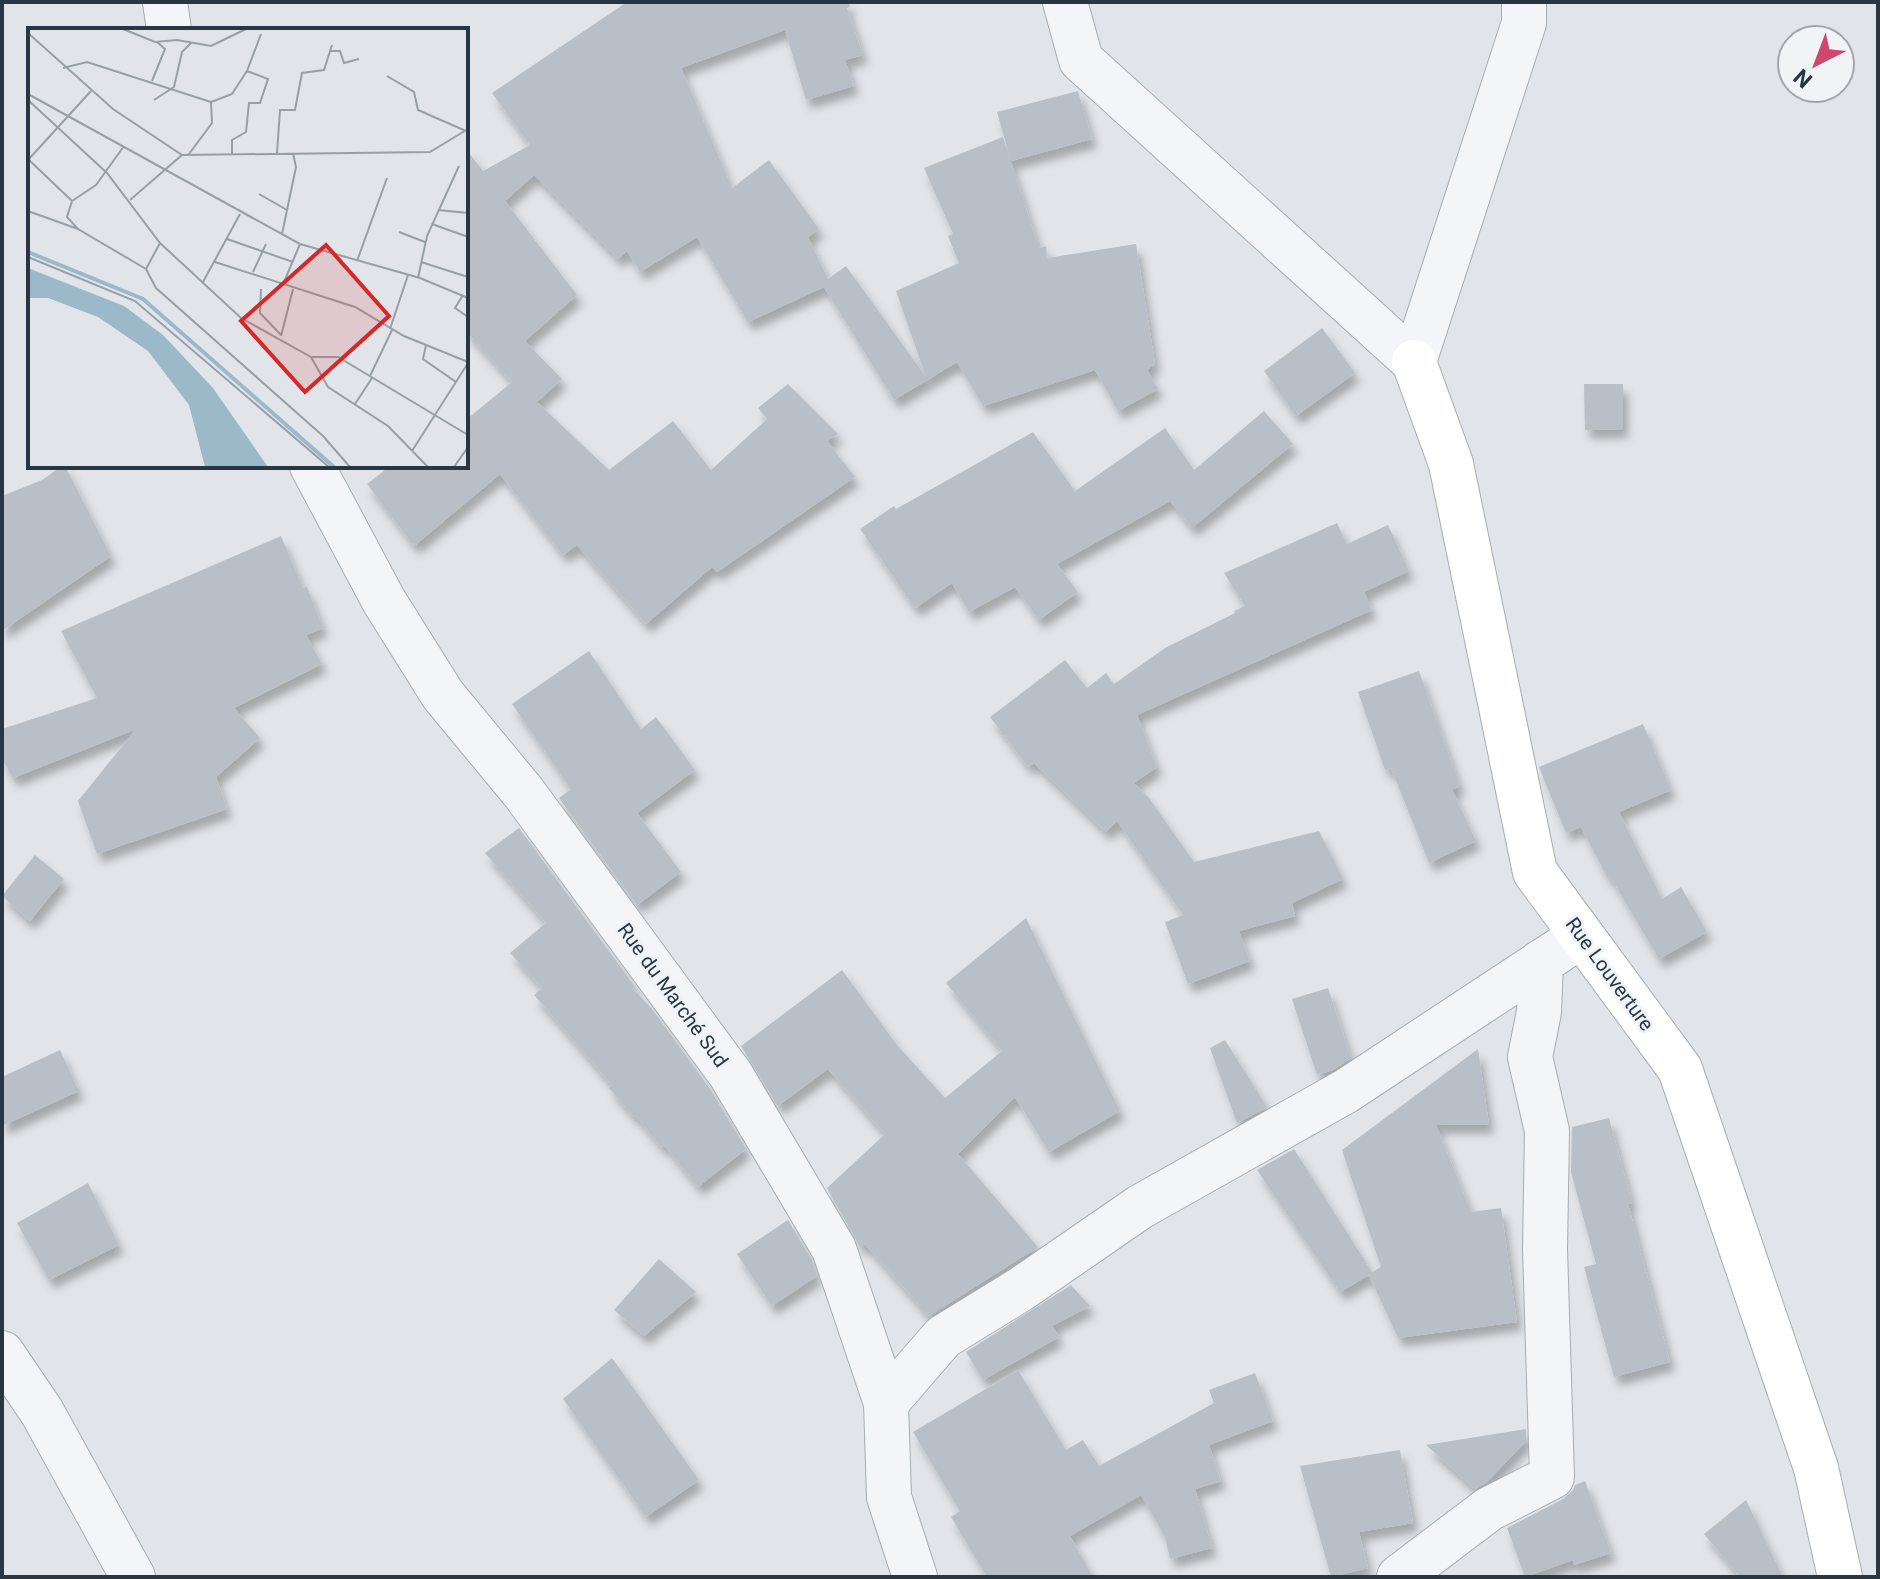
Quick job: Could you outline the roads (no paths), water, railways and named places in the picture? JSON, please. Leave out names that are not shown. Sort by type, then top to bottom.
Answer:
[{"type":"main road","name":"Rue Louverture","points":[[1414,362],[1451,464],[1535,872],[1680,1069],[1816,1468],[1840,1577]]},
{"type":"street","points":[[165,2],[169,28]]},
{"type":"street","points":[[1065,2],[1081,60],[1414,362],[1524,23],[1524,2]]},
{"type":"street","name":"Rue du Marché Sud","points":[[313,468],[384,601],[443,695],[524,793],[731,1075],[834,1249],[886,1403],[889,1497],[915,1577]]},
{"type":"street","points":[[886,1403],[943,1337],[1021,1289],[1140,1207],[1346,1091],[1581,936]]},
{"type":"street","points":[[1399,1577],[1489,1509],[1552,1477],[1545,1249],[1547,1131],[1530,1057],[1539,1012],[1541,962]]},
{"type":"street","points":[[2,1353],[42,1412],[133,1577]]}]
